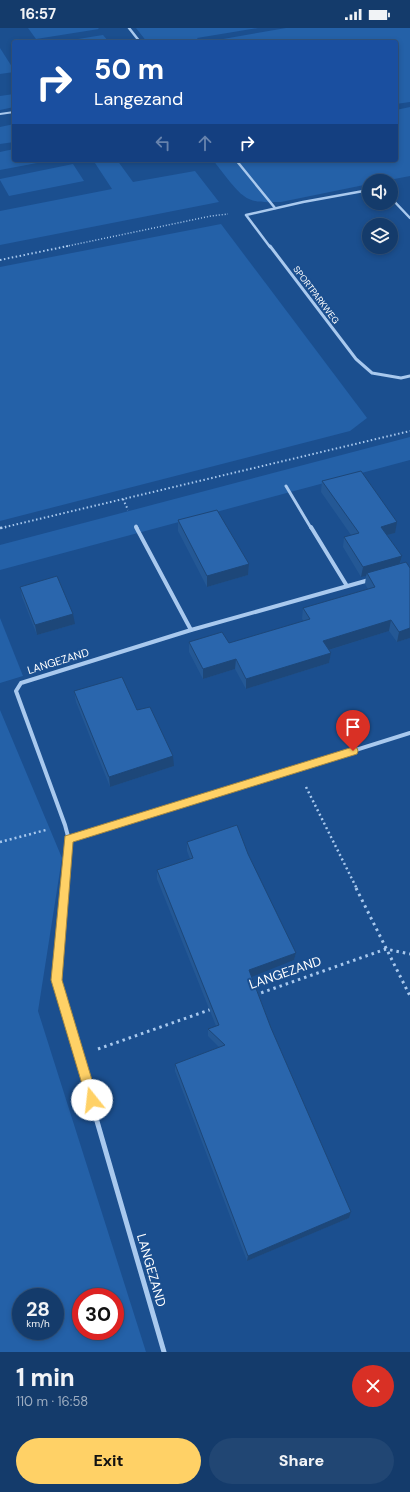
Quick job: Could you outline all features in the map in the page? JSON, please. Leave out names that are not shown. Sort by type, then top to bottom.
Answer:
[{"type":"street","points":[[129,28],[138,40]]},
{"type":"street","points":[[238,162],[275,208]]},
{"type":"street","points":[[246,215],[362,191]]},
{"type":"street","points":[[398,205],[410,218]]},
{"type":"street","name":"SPORTPARKWEG","points":[[246,215],[356,359],[372,373],[401,378],[410,376]]},
{"type":"street","points":[[286,486],[347,586]]},
{"type":"street","points":[[136,526],[191,630]]},
{"type":"street","name":"LANGEZAND","points":[[164,1352],[56,980],[69,840],[16,691],[21,683],[191,630],[375,578]]},
{"type":"street","points":[[69,840],[410,733]]},
{"type":"lane","points":[[0,114],[12,112]]},
{"type":"path","points":[[0,260],[211,216],[223,214],[246,215]]},
{"type":"path","points":[[0,528],[410,431]]},
{"type":"path","points":[[296,769],[410,996]]},
{"type":"path","points":[[0,842],[65,826]]},
{"type":"path","points":[[386,949],[410,954]]},
{"type":"path","name":"LANGEZAND","points":[[251,996],[386,949]]},
{"type":"path","points":[[79,1056],[214,1009]]},
{"type":"shaded area","points":[[28,28],[98,28],[99,29],[36,39]]},
{"type":"shaded area","points":[[136,28],[258,28],[197,38],[198,40],[145,40]]},
{"type":"shaded area","points":[[286,28],[410,28],[410,102],[398,104],[398,40],[223,39]]},
{"type":"shaded area","points":[[103,35],[107,40],[72,40]]},
{"type":"shaded area","points":[[0,48],[12,67],[12,72],[0,74]]},
{"type":"shaded area","points":[[12,94],[12,107],[0,110],[0,96]]},
{"type":"shaded area","points":[[410,107],[410,176],[398,178],[398,174],[362,174],[362,185],[281,202],[262,202],[248,199],[237,190],[214,162],[398,162],[398,110]]},
{"type":"shaded area","points":[[12,124],[12,142],[0,144],[0,127]]},
{"type":"shaded area","points":[[12,149],[12,162],[42,162],[0,170],[0,152]]},
{"type":"shaded area","points":[[94,162],[118,162],[133,182],[195,171],[219,202],[0,245],[0,211],[112,189]]},
{"type":"shaded area","points":[[73,164],[84,181],[9,196],[0,180],[0,179]]},
{"type":"shaded area","points":[[221,224],[367,418],[350,431],[0,521],[0,267]]},
{"type":"shaded area","points":[[410,437],[410,460],[0,570],[0,545]]},
{"type":"shaded area","points":[[0,618],[23,676],[0,683]]},
{"type":"shaded area","points":[[0,710],[62,858],[38,1011],[146,1352],[0,1352]]},
{"type":"building","points":[[361,471],[397,522],[381,527],[402,556],[363,567],[344,537],[359,533],[322,481]]},
{"type":"building","points":[[217,510],[249,564],[207,576],[178,520]]},
{"type":"building","points":[[406,562],[410,568],[410,628],[399,632],[391,620],[323,641],[331,653],[246,679],[236,659],[203,669],[189,642],[222,632],[229,643],[310,619],[303,608],[375,587],[367,573]]},
{"type":"building","points":[[57,576],[73,614],[35,625],[20,587]]},
{"type":"building","points":[[122,677],[137,710],[150,707],[173,756],[109,777],[74,691]]},
{"type":"building","points":[[237,825],[248,854],[296,953],[249,970],[271,1028],[351,1212],[248,1256],[175,1064],[225,1045],[208,1029],[219,1025],[157,870],[193,858],[187,842]]},
{"type":"route","points":[[92,1100],[56,980],[69,840],[353,751]]}]
